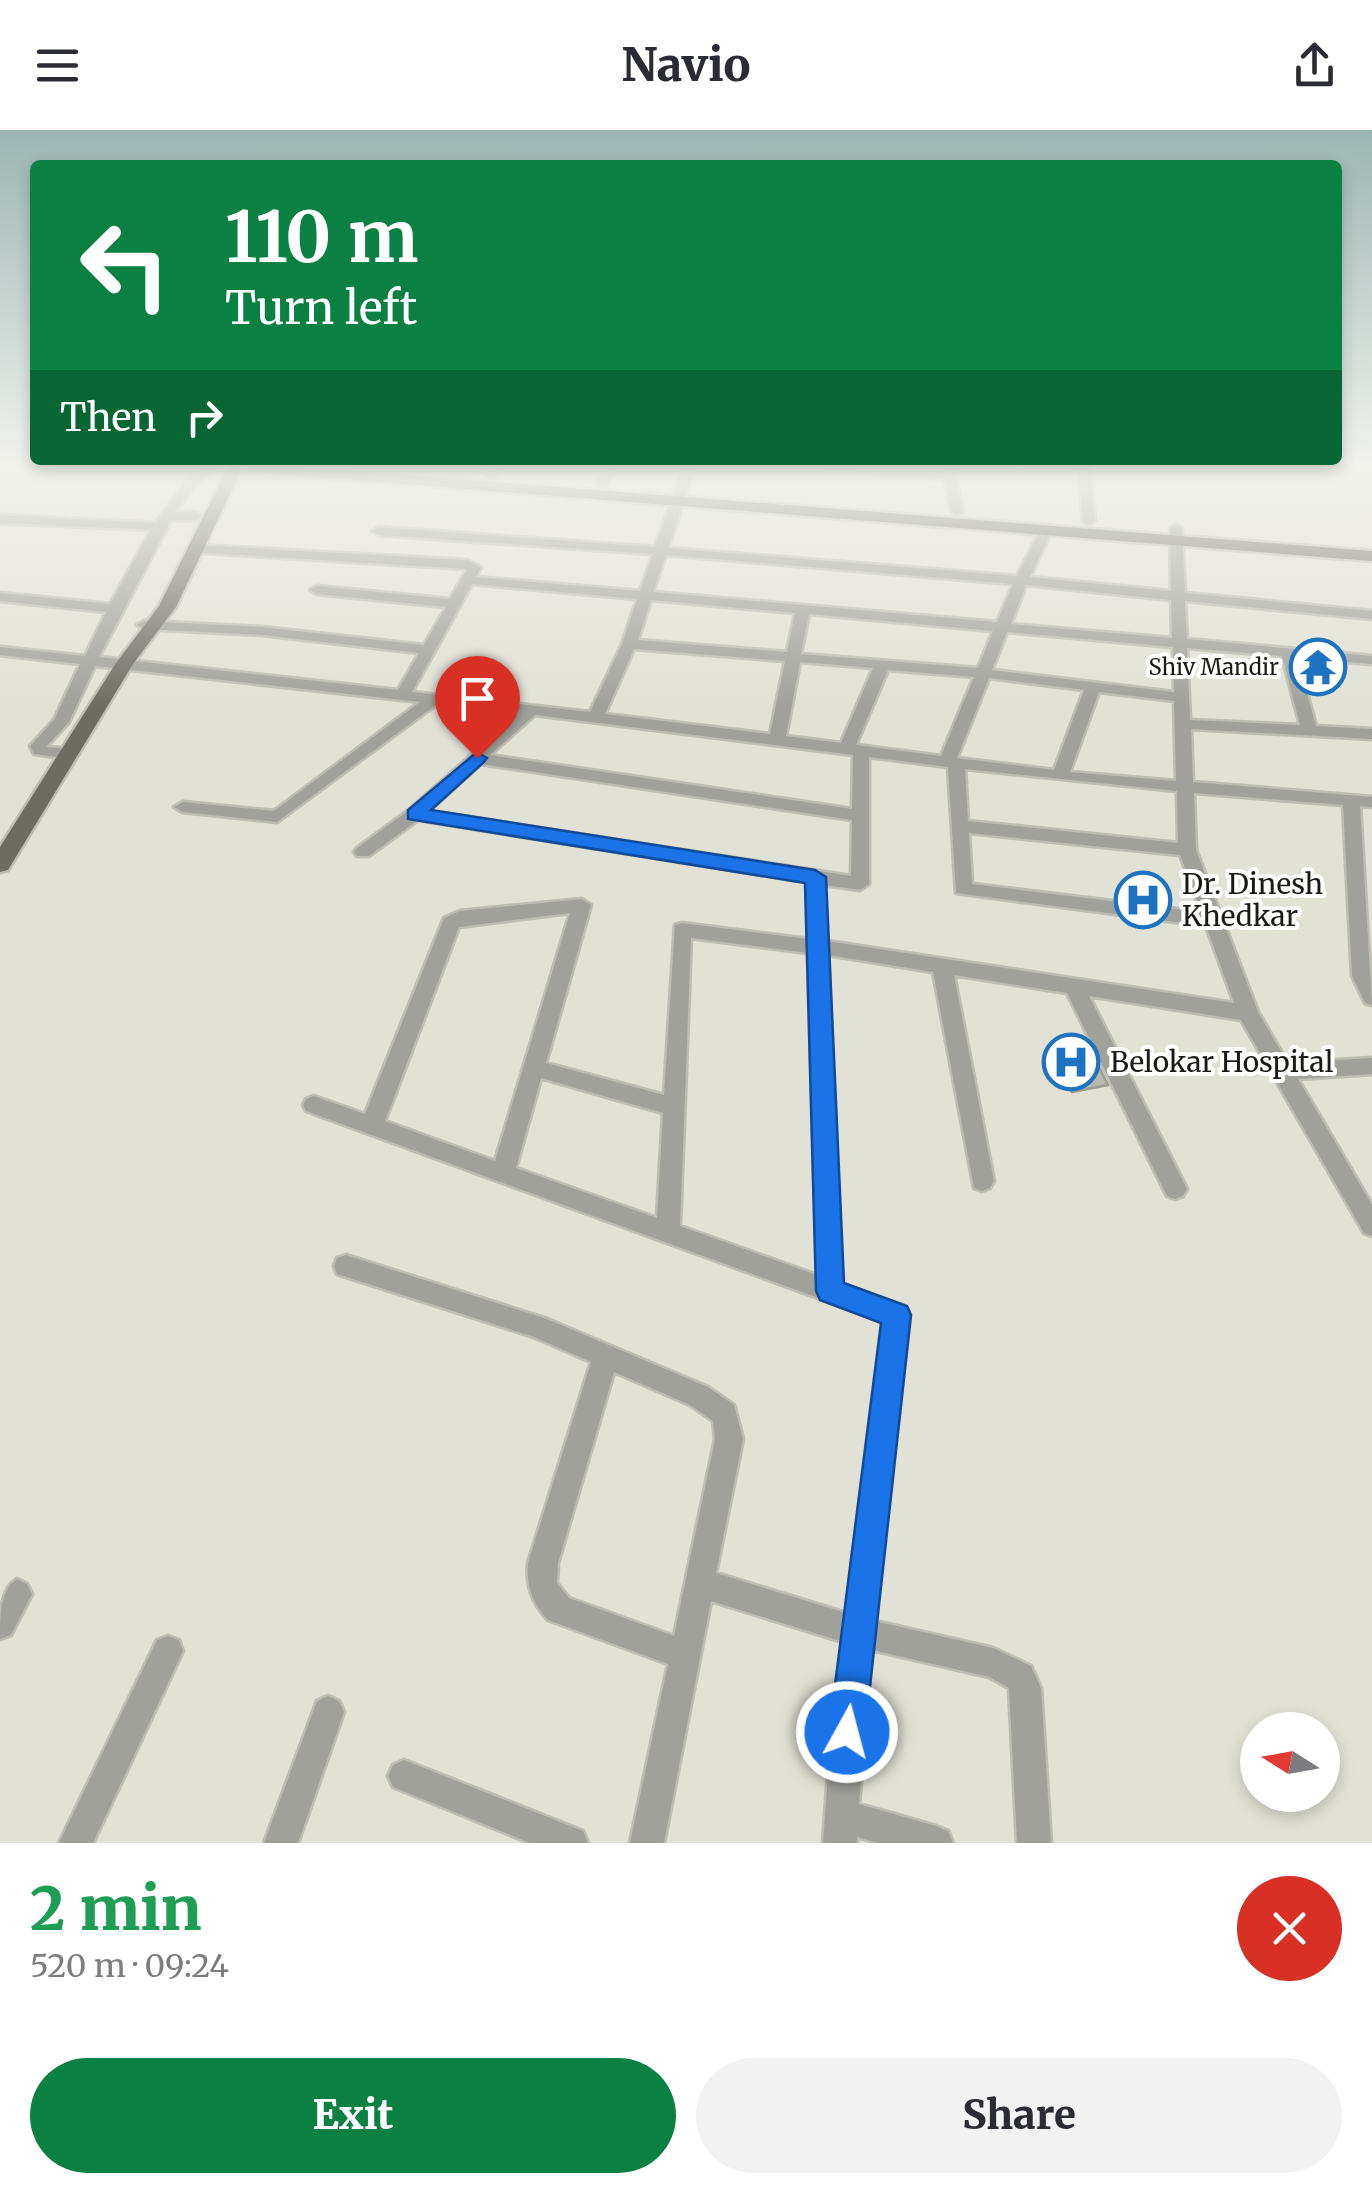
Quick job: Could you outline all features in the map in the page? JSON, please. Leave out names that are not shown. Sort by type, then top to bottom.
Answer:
[{"type":"main road","points":[[146,630],[182,547]]},
{"type":"main road","points":[[1292,547],[1372,556]]},
{"type":"main road","points":[[6,856],[196,549]]},
{"type":"street","points":[[71,754],[40,752],[38,746],[61,722],[150,547]]},
{"type":"street","points":[[601,547],[1372,614]]},
{"type":"street","points":[[595,718],[629,644],[662,547]]},
{"type":"street","points":[[1038,547],[983,673],[952,763],[963,889],[1214,920]]},
{"type":"street","points":[[1177,547],[1187,850],[1248,1013],[1372,1226]]},
{"type":"street","points":[[196,549],[346,554],[471,565],[474,568],[468,580],[402,696]]},
{"type":"street","points":[[468,580],[1004,624],[1372,660]]},
{"type":"street","points":[[317,590],[453,604]]},
{"type":"street","points":[[0,596],[118,608]]},
{"type":"street","points":[[776,741],[803,608]]},
{"type":"street","points":[[146,630],[262,631],[428,650]]},
{"type":"street","points":[[629,644],[983,673],[1182,697]]},
{"type":"street","points":[[0,651],[125,662],[1060,776],[1372,802]]},
{"type":"street","points":[[1288,652],[1309,730]]},
{"type":"street","points":[[415,814],[815,891],[860,884],[860,816],[853,751],[882,665]]},
{"type":"street","points":[[1060,776],[1093,686]]},
{"type":"street","points":[[183,807],[277,817],[434,699]]},
{"type":"street","points":[[364,852],[415,814],[531,710]]},
{"type":"street","points":[[1181,724],[1372,734]]},
{"type":"street","points":[[477,758],[860,816]]},
{"type":"street","points":[[1350,801],[1362,976],[1372,998]]},
{"type":"street","points":[[960,826],[1187,850]]},
{"type":"street","points":[[815,891],[830,1291]]},
{"type":"street","points":[[372,1126],[451,923],[460,918],[582,905],[503,1172]]},
{"type":"street","points":[[668,1232],[682,930],[1248,1013]]},
{"type":"street","points":[[942,966],[982,1181]]},
{"type":"street","points":[[1074,986],[1175,1189]]},
{"type":"street","points":[[1282,1072],[1372,1066]]},
{"type":"street","points":[[535,1068],[674,1107]]},
{"type":"street","points":[[314,1105],[897,1315],[841,1829],[936,1843]]},
{"type":"street","points":[[346,1266],[538,1327],[698,1396],[725,1414],[730,1438],[648,1843]]},
{"type":"street","points":[[606,1356],[540,1584],[544,1596],[558,1609],[686,1656]]},
{"type":"street","points":[[701,1583],[860,1632],[994,1663],[1020,1677],[1025,1688],[1034,1843]]},
{"type":"street","points":[[0,1624],[17,1594]]},
{"type":"street","points":[[76,1843],[168,1651]]},
{"type":"street","points":[[281,1843],[328,1712]]},
{"type":"street","points":[[404,1776],[571,1843]]},
{"type":"building","points":[[1090,1049],[1108,1085],[1072,1092],[1052,1056]]},
{"type":"place","name":"Shiv Mandir","points":[[1318,667]]},
{"type":"place","name":"Dr. Dinesh Khedkar","points":[[1143,900]]},
{"type":"place","name":"Belokar Hospital","points":[[1071,1062]]},
{"type":"route","points":[[477,758],[415,814],[815,877],[830,1291],[897,1315],[847,1732]]}]
